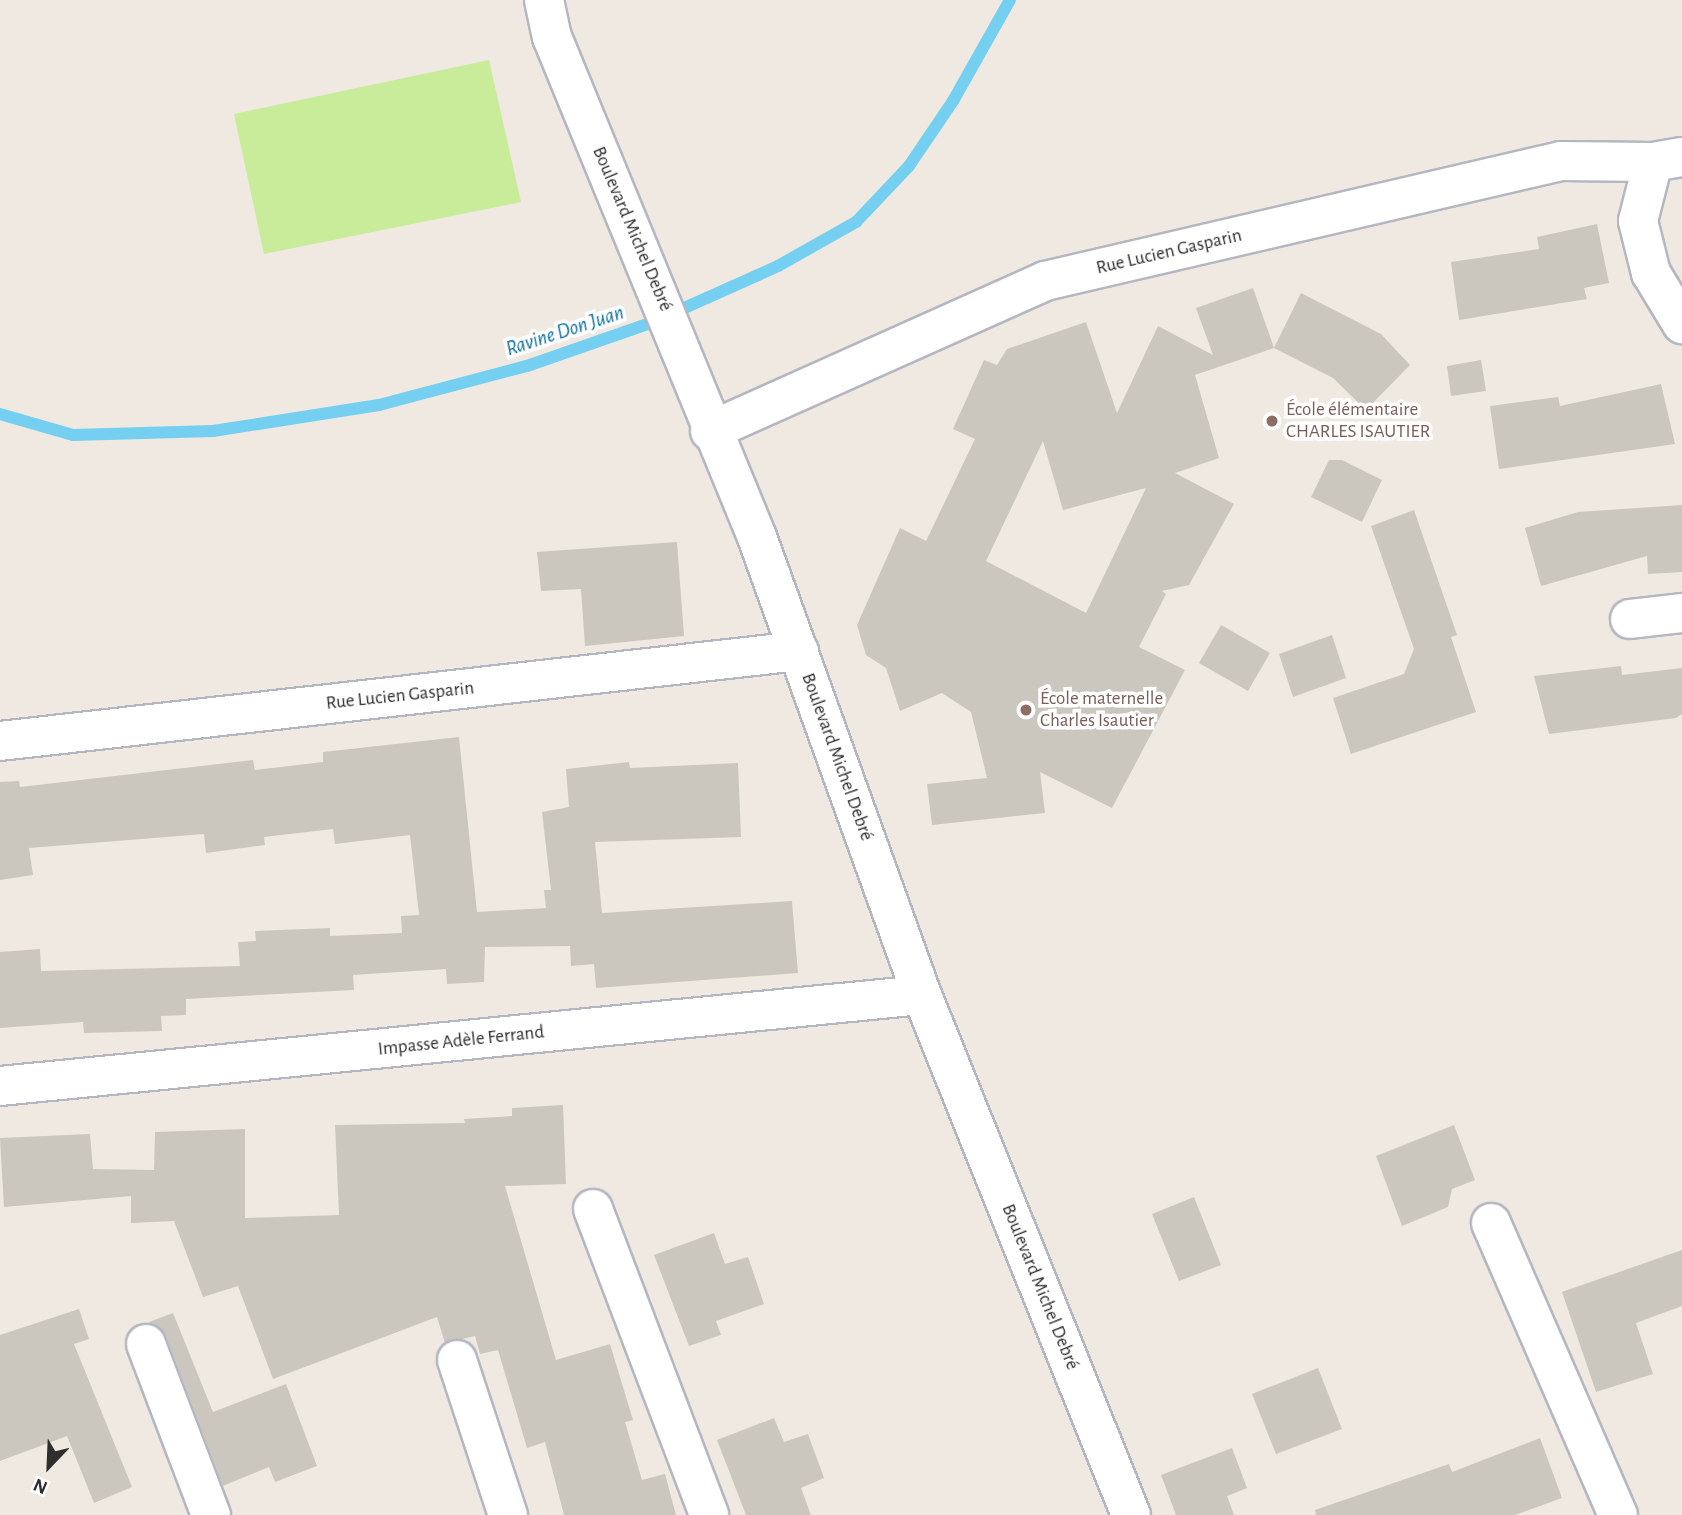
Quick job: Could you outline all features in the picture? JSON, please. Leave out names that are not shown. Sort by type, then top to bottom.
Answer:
[{"type":"street","name":"Boulevard Michel Debré","points":[[544,0],[552,37],[677,337],[710,430],[799,652],[922,995],[1131,1515]]},
{"type":"street","name":"Rue Lucien Gasparin","points":[[710,430],[1045,281],[1561,161],[1667,159],[1638,221],[1651,273],[1682,324]]},
{"type":"street","points":[[1630,619],[1682,613]]},
{"type":"street","name":"Rue Lucien Gasparin","points":[[0,741],[799,652]]},
{"type":"street","name":"Impasse Adèle Ferrand","points":[[0,1086],[922,995]]},
{"type":"street","points":[[593,1209],[709,1515]]},
{"type":"street","points":[[1491,1223],[1618,1515]]},
{"type":"street","points":[[146,1343],[211,1515]]},
{"type":"street","points":[[457,1360],[508,1515]]},
{"type":"green space","points":[[489,60],[521,202],[264,254],[234,114]]},
{"type":"building","points":[[1597,224],[1609,283],[1584,288],[1587,299],[1459,320],[1451,262],[1539,249],[1537,237]]},
{"type":"building","points":[[1253,288],[1274,348],[1195,375],[1219,458],[1175,473],[1234,504],[1189,585],[1162,591],[1166,594],[1139,647],[1185,670],[1112,808],[1040,772],[1045,813],[932,825],[927,784],[987,778],[971,712],[942,693],[900,711],[886,668],[866,655],[857,625],[900,528],[926,541],[975,439],[953,429],[984,360],[997,365],[1007,349],[1086,322],[1117,413],[1158,326],[1213,355],[1196,308]],"holes":[[[1043,441],[1063,510],[1146,488],[1086,613],[986,561]]]},
{"type":"building","points":[[1301,293],[1381,334],[1410,365],[1366,410],[1333,378],[1274,348]]},
{"type":"building","points":[[1481,360],[1486,391],[1451,396],[1447,366]]},
{"type":"building","points":[[1661,384],[1675,444],[1499,469],[1490,406],[1558,397],[1560,406]]},
{"type":"building","points":[[1329,460],[1342,460],[1382,480],[1362,522],[1311,497]]},
{"type":"building","points":[[1682,505],[1682,572],[1648,574],[1647,556],[1541,586],[1525,528],[1578,512]]},
{"type":"building","points":[[1414,510],[1457,635],[1451,637],[1476,712],[1351,754],[1333,698],[1404,674],[1414,649],[1371,526]]},
{"type":"building","points":[[677,542],[684,636],[585,646],[581,589],[541,591],[537,552]]},
{"type":"building","points":[[1221,625],[1270,653],[1248,691],[1199,663]]},
{"type":"building","points":[[1332,635],[1346,678],[1293,697],[1279,654]]},
{"type":"building","points":[[1621,666],[1622,675],[1682,668],[1682,714],[1676,718],[1549,734],[1534,676]]},
{"type":"building","points":[[459,737],[477,912],[546,908],[544,890],[551,890],[542,812],[569,807],[566,769],[629,762],[630,768],[738,763],[741,837],[595,842],[602,913],[792,901],[798,973],[596,988],[594,964],[571,966],[570,946],[485,947],[484,982],[447,984],[446,969],[353,975],[354,990],[186,999],[186,1015],[161,1016],[162,1031],[84,1033],[83,1022],[0,1028],[0,952],[40,949],[41,971],[240,966],[238,942],[256,941],[255,931],[330,928],[330,936],[402,933],[401,916],[419,915],[410,835],[335,844],[333,829],[264,837],[265,845],[206,853],[204,834],[29,848],[33,875],[0,880],[0,782],[19,781],[20,787],[253,760],[255,770],[323,762],[323,752]]},
{"type":"building","points":[[563,1105],[566,1184],[505,1186],[556,1360],[610,1344],[633,1420],[625,1422],[642,1480],[665,1474],[676,1515],[564,1515],[545,1442],[527,1448],[498,1350],[480,1354],[475,1336],[445,1343],[437,1317],[273,1379],[238,1286],[203,1297],[174,1221],[131,1223],[131,1196],[4,1207],[0,1138],[90,1134],[93,1169],[154,1170],[155,1132],[245,1129],[245,1218],[339,1215],[335,1125],[465,1123],[464,1119],[512,1116],[512,1108]]},
{"type":"building","points":[[1454,1125],[1475,1180],[1452,1189],[1448,1207],[1402,1226],[1376,1156]]},
{"type":"building","points":[[1194,1197],[1221,1265],[1179,1281],[1152,1214]]},
{"type":"building","points":[[714,1233],[725,1264],[748,1257],[764,1304],[716,1321],[721,1335],[689,1346],[654,1255]]},
{"type":"building","points":[[1682,1250],[1682,1306],[1636,1323],[1653,1374],[1596,1392],[1562,1292]]},
{"type":"building","points":[[79,1309],[89,1339],[74,1344],[132,1487],[94,1503],[67,1436],[0,1461],[0,1335]]},
{"type":"building","points":[[173,1313],[213,1412],[286,1384],[317,1466],[275,1482],[269,1467],[223,1486],[166,1336],[149,1322]]},
{"type":"building","points":[[1318,1368],[1342,1429],[1276,1454],[1252,1394]]},
{"type":"building","points":[[774,1418],[784,1442],[808,1434],[824,1478],[801,1488],[811,1515],[746,1515],[717,1440]]},
{"type":"building","points":[[1540,1438],[1562,1498],[1515,1515],[1316,1515],[1315,1510],[1449,1464],[1452,1472]]},
{"type":"building","points":[[1232,1448],[1247,1488],[1227,1496],[1234,1515],[1176,1515],[1161,1475]]},
{"type":"waterway","name":"Ravine Don Juan","points":[[0,414],[73,435],[213,431],[379,405],[527,366],[653,322],[778,266],[856,222],[909,166],[953,101],[1010,0]]},
{"type":"place","name":"École élémentaire CHARLES ISAUTIER","points":[[1272,421]]},
{"type":"place","name":"École maternelle Charles Isautier","points":[[1026,710]]}]
